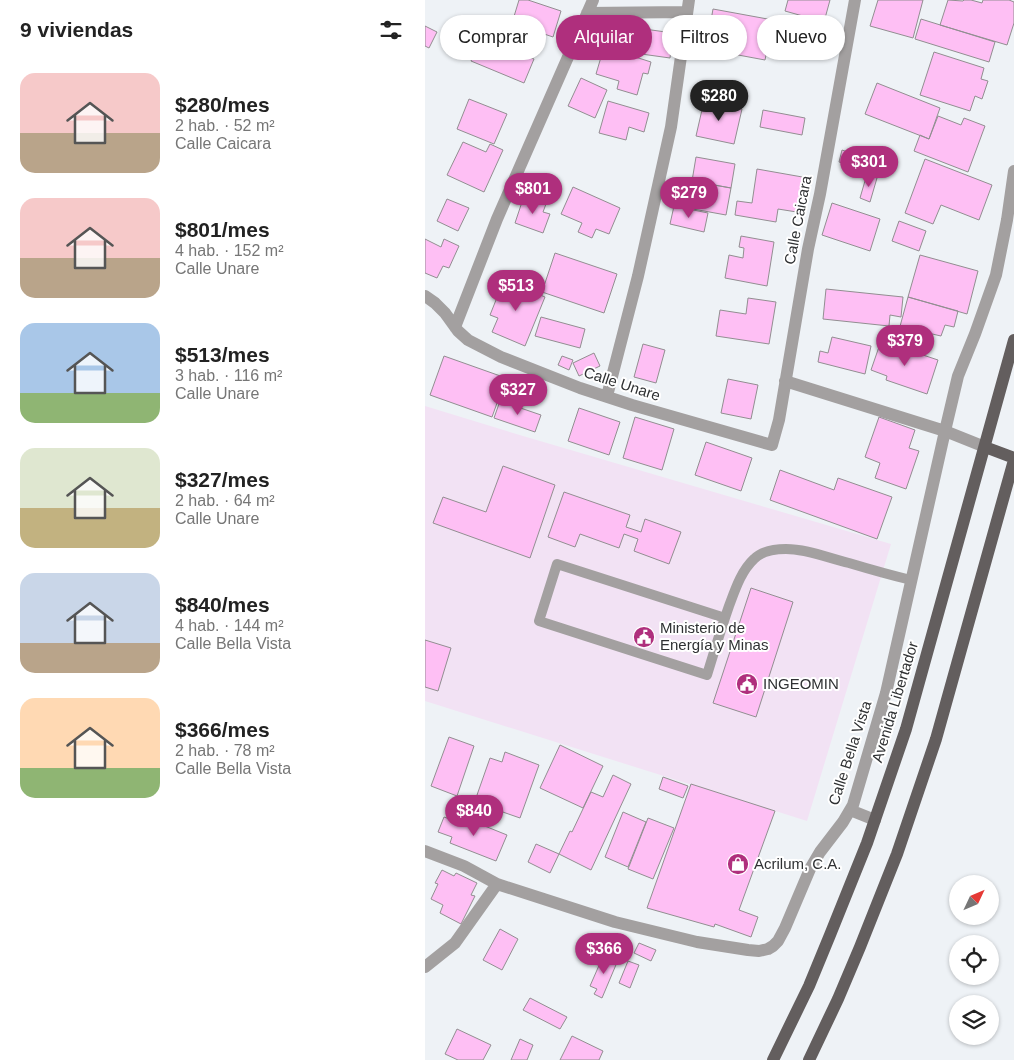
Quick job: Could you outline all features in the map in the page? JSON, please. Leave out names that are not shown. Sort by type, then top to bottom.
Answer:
[{"type":"main road","name":"Avenida Libertador","points":[[773,1060],[809,986],[831,935],[867,843],[906,729],[1014,340]]},
{"type":"main road","points":[[809,1060],[838,999],[897,854],[933,748],[1014,459],[985,447]]},
{"type":"street","points":[[455,327],[497,220],[593,0]]},
{"type":"street","name":"Calle Caicara","points":[[772,446],[779,420],[808,249],[820,194],[855,0]]},
{"type":"street","points":[[587,14],[688,6],[671,127],[638,276],[607,396]]},
{"type":"street","points":[[945,430],[958,376],[996,275],[1014,171]]},
{"type":"street","name":"Calle Unare","points":[[425,296],[440,308],[468,340],[501,357],[607,396],[772,446]]},
{"type":"street","points":[[785,381],[945,430],[985,447]]},
{"type":"street","name":"Calle Bella Vista","points":[[425,851],[464,866],[497,884],[615,922],[697,942],[748,950],[759,951],[773,946],[779,941],[810,869],[853,805],[886,693],[945,430]]},
{"type":"street","points":[[850,810],[875,820]]},
{"type":"street","points":[[425,967],[455,943],[497,884]]},
{"type":"lane","points":[[725,618],[557,564],[539,621],[707,675],[736,588],[743,573],[760,554],[787,549],[799,550],[911,580]]},
{"type":"shaded area","name":"Ministerio de Energía y Minas","points":[[425,406],[891,544],[807,821],[425,701]]},
{"type":"building","points":[[519,0],[528,0],[561,11],[560,15],[556,15],[556,27],[553,37],[546,35],[546,15],[514,15]]},
{"type":"building","points":[[788,0],[830,0],[826,15],[799,15],[785,11]]},
{"type":"building","points":[[878,0],[923,0],[913,38],[870,26]]},
{"type":"building","points":[[948,0],[971,0],[982,3],[983,0],[1009,0],[1014,2],[1014,23],[1007,45],[940,25]]},
{"type":"building","points":[[713,9],[746,15],[712,15]]},
{"type":"building","points":[[747,15],[757,17],[757,59],[747,57]]},
{"type":"building","points":[[921,19],[995,42],[989,62],[915,39]]},
{"type":"building","points":[[425,26],[437,32],[429,48],[425,46]]},
{"type":"building","points":[[652,30],[662,31],[662,57],[652,55]]},
{"type":"building","points":[[934,52],[984,68],[981,79],[988,81],[982,99],[975,96],[970,111],[920,95]]},
{"type":"building","points":[[471,60],[534,60],[524,83]]},
{"type":"building","points":[[600,60],[645,60],[651,62],[648,74],[643,73],[637,95],[617,89],[619,81],[596,74]]},
{"type":"building","points":[[581,78],[607,90],[595,118],[568,106]]},
{"type":"building","points":[[877,83],[940,108],[929,139],[865,114]]},
{"type":"building","points":[[469,99],[507,114],[494,144],[457,129]]},
{"type":"building","points":[[608,101],[649,113],[644,132],[629,127],[626,140],[599,133]]},
{"type":"building","points":[[704,101],[742,109],[734,144],[696,136]]},
{"type":"building","points":[[763,110],[805,118],[802,135],[760,127]]},
{"type":"building","points":[[938,116],[961,125],[964,118],[985,126],[968,172],[914,151],[920,135],[929,139]]},
{"type":"building","points":[[463,142],[486,152],[490,144],[503,150],[484,192],[447,175]]},
{"type":"building","points":[[842,150],[853,154],[850,165],[839,162]]},
{"type":"building","points":[[696,157],[735,164],[731,188],[692,181]]},
{"type":"building","points":[[925,159],[992,185],[979,220],[941,205],[933,224],[905,213]]},
{"type":"building","points":[[757,169],[808,178],[803,213],[778,209],[776,222],[735,215],[737,201],[752,203]]},
{"type":"building","points":[[867,174],[877,178],[870,202],[860,198]]},
{"type":"building","points":[[692,181],[731,188],[726,215],[693,209],[696,194],[690,193]]},
{"type":"building","points":[[573,187],[620,208],[609,234],[596,229],[592,238],[578,232],[582,223],[561,214]]},
{"type":"building","points":[[524,196],[546,204],[543,212],[550,214],[543,233],[515,223]]},
{"type":"building","points":[[447,199],[469,208],[458,231],[437,221]]},
{"type":"building","points":[[832,203],[880,219],[870,251],[822,235]]},
{"type":"building","points":[[674,206],[708,213],[704,232],[670,224]]},
{"type":"building","points":[[899,221],[926,231],[919,251],[892,241]]},
{"type":"building","points":[[741,236],[774,242],[767,286],[725,278],[729,255],[743,258],[744,248],[739,247]]},
{"type":"building","points":[[425,239],[441,247],[444,239],[459,246],[449,268],[443,266],[437,278],[425,273]]},
{"type":"building","points":[[555,253],[617,274],[604,313],[542,292]]},
{"type":"building","points":[[920,255],[978,271],[967,314],[908,297]]},
{"type":"building","points":[[504,280],[545,297],[525,346],[492,332],[498,318],[490,315]]},
{"type":"building","points":[[826,289],[903,297],[901,317],[890,315],[889,326],[823,319]]},
{"type":"building","points":[[908,297],[958,311],[954,327],[945,325],[941,336],[928,333],[927,338],[899,330]]},
{"type":"building","points":[[748,298],[776,302],[769,344],[716,336],[720,310],[746,314]]},
{"type":"building","points":[[541,317],[585,329],[580,348],[535,336]]},
{"type":"building","points":[[832,337],[871,346],[865,374],[818,362],[820,351],[828,353]]},
{"type":"building","points":[[881,341],[938,360],[927,394],[886,380],[887,376],[871,370]]},
{"type":"building","points":[[643,344],[665,350],[656,383],[634,377]]},
{"type":"building","points":[[594,353],[600,366],[579,376],[573,363]]},
{"type":"building","points":[[444,356],[506,378],[492,417],[430,395]]},
{"type":"building","points":[[562,356],[573,360],[569,370],[558,365]]},
{"type":"building","points":[[728,379],[758,385],[751,419],[721,413]]},
{"type":"building","points":[[500,401],[541,415],[535,432],[494,418]]},
{"type":"building","points":[[579,408],[620,422],[609,455],[568,441]]},
{"type":"building","points":[[635,417],[674,429],[662,470],[623,458]]},
{"type":"building","points":[[879,417],[915,430],[909,448],[919,451],[906,489],[875,478],[880,463],[865,457]]},
{"type":"building","points":[[706,442],[752,458],[741,491],[695,475]]},
{"type":"building","points":[[503,466],[555,485],[530,558],[433,523],[443,497],[486,512]]},
{"type":"building","points":[[780,470],[834,490],[838,478],[892,497],[877,539],[770,500]]},
{"type":"building","points":[[564,492],[630,515],[626,527],[641,532],[645,519],[681,532],[669,564],[634,551],[638,539],[624,534],[619,548],[580,534],[575,547],[548,537]]},
{"type":"building","points":[[751,588],[793,602],[756,717],[713,703]]},
{"type":"building","points":[[425,640],[451,648],[438,691],[425,687]]},
{"type":"building","points":[[449,737],[474,746],[457,796],[431,786]]},
{"type":"building","points":[[560,745],[603,766],[583,808],[540,788]]},
{"type":"building","points":[[505,752],[539,765],[520,818],[497,810],[499,804],[477,795],[490,758],[502,762]]},
{"type":"building","points":[[613,775],[631,784],[591,870],[559,854],[591,792],[603,797]]},
{"type":"building","points":[[663,777],[688,786],[683,798],[659,789]]},
{"type":"building","points":[[691,784],[775,811],[739,910],[758,917],[751,937],[715,924],[714,927],[647,908]]},
{"type":"building","points":[[623,812],[646,822],[628,867],[605,857]]},
{"type":"building","points":[[460,816],[507,835],[496,861],[450,843],[452,837],[438,832],[444,817],[458,822]]},
{"type":"building","points":[[648,818],[674,828],[653,879],[628,869]]},
{"type":"building","points":[[536,844],[559,854],[550,873],[528,862]]},
{"type":"building","points":[[442,870],[454,876],[456,873],[477,883],[471,895],[475,896],[461,924],[440,913],[443,905],[431,899],[438,884],[435,883]]},
{"type":"building","points":[[500,929],[518,939],[502,970],[483,960]]},
{"type":"building","points":[[639,943],[656,950],[651,961],[634,953]]},
{"type":"building","points":[[604,954],[618,960],[602,998],[594,994],[597,989],[590,986]]},
{"type":"building","points":[[628,961],[639,965],[630,988],[619,983]]},
{"type":"building","points":[[530,998],[567,1017],[560,1029],[523,1010]]},
{"type":"building","points":[[457,1029],[491,1045],[483,1060],[458,1060],[445,1054]]},
{"type":"building","points":[[572,1036],[603,1051],[599,1060],[560,1060]]},
{"type":"building","points":[[520,1039],[533,1045],[527,1060],[511,1060]]},
{"type":"place","name":"Ministerio de Energía y Minas","points":[[644,637]]},
{"type":"place","name":"INGEOMIN","points":[[747,684]]},
{"type":"place","name":"Acrilum, C.A.","points":[[738,864]]}]
